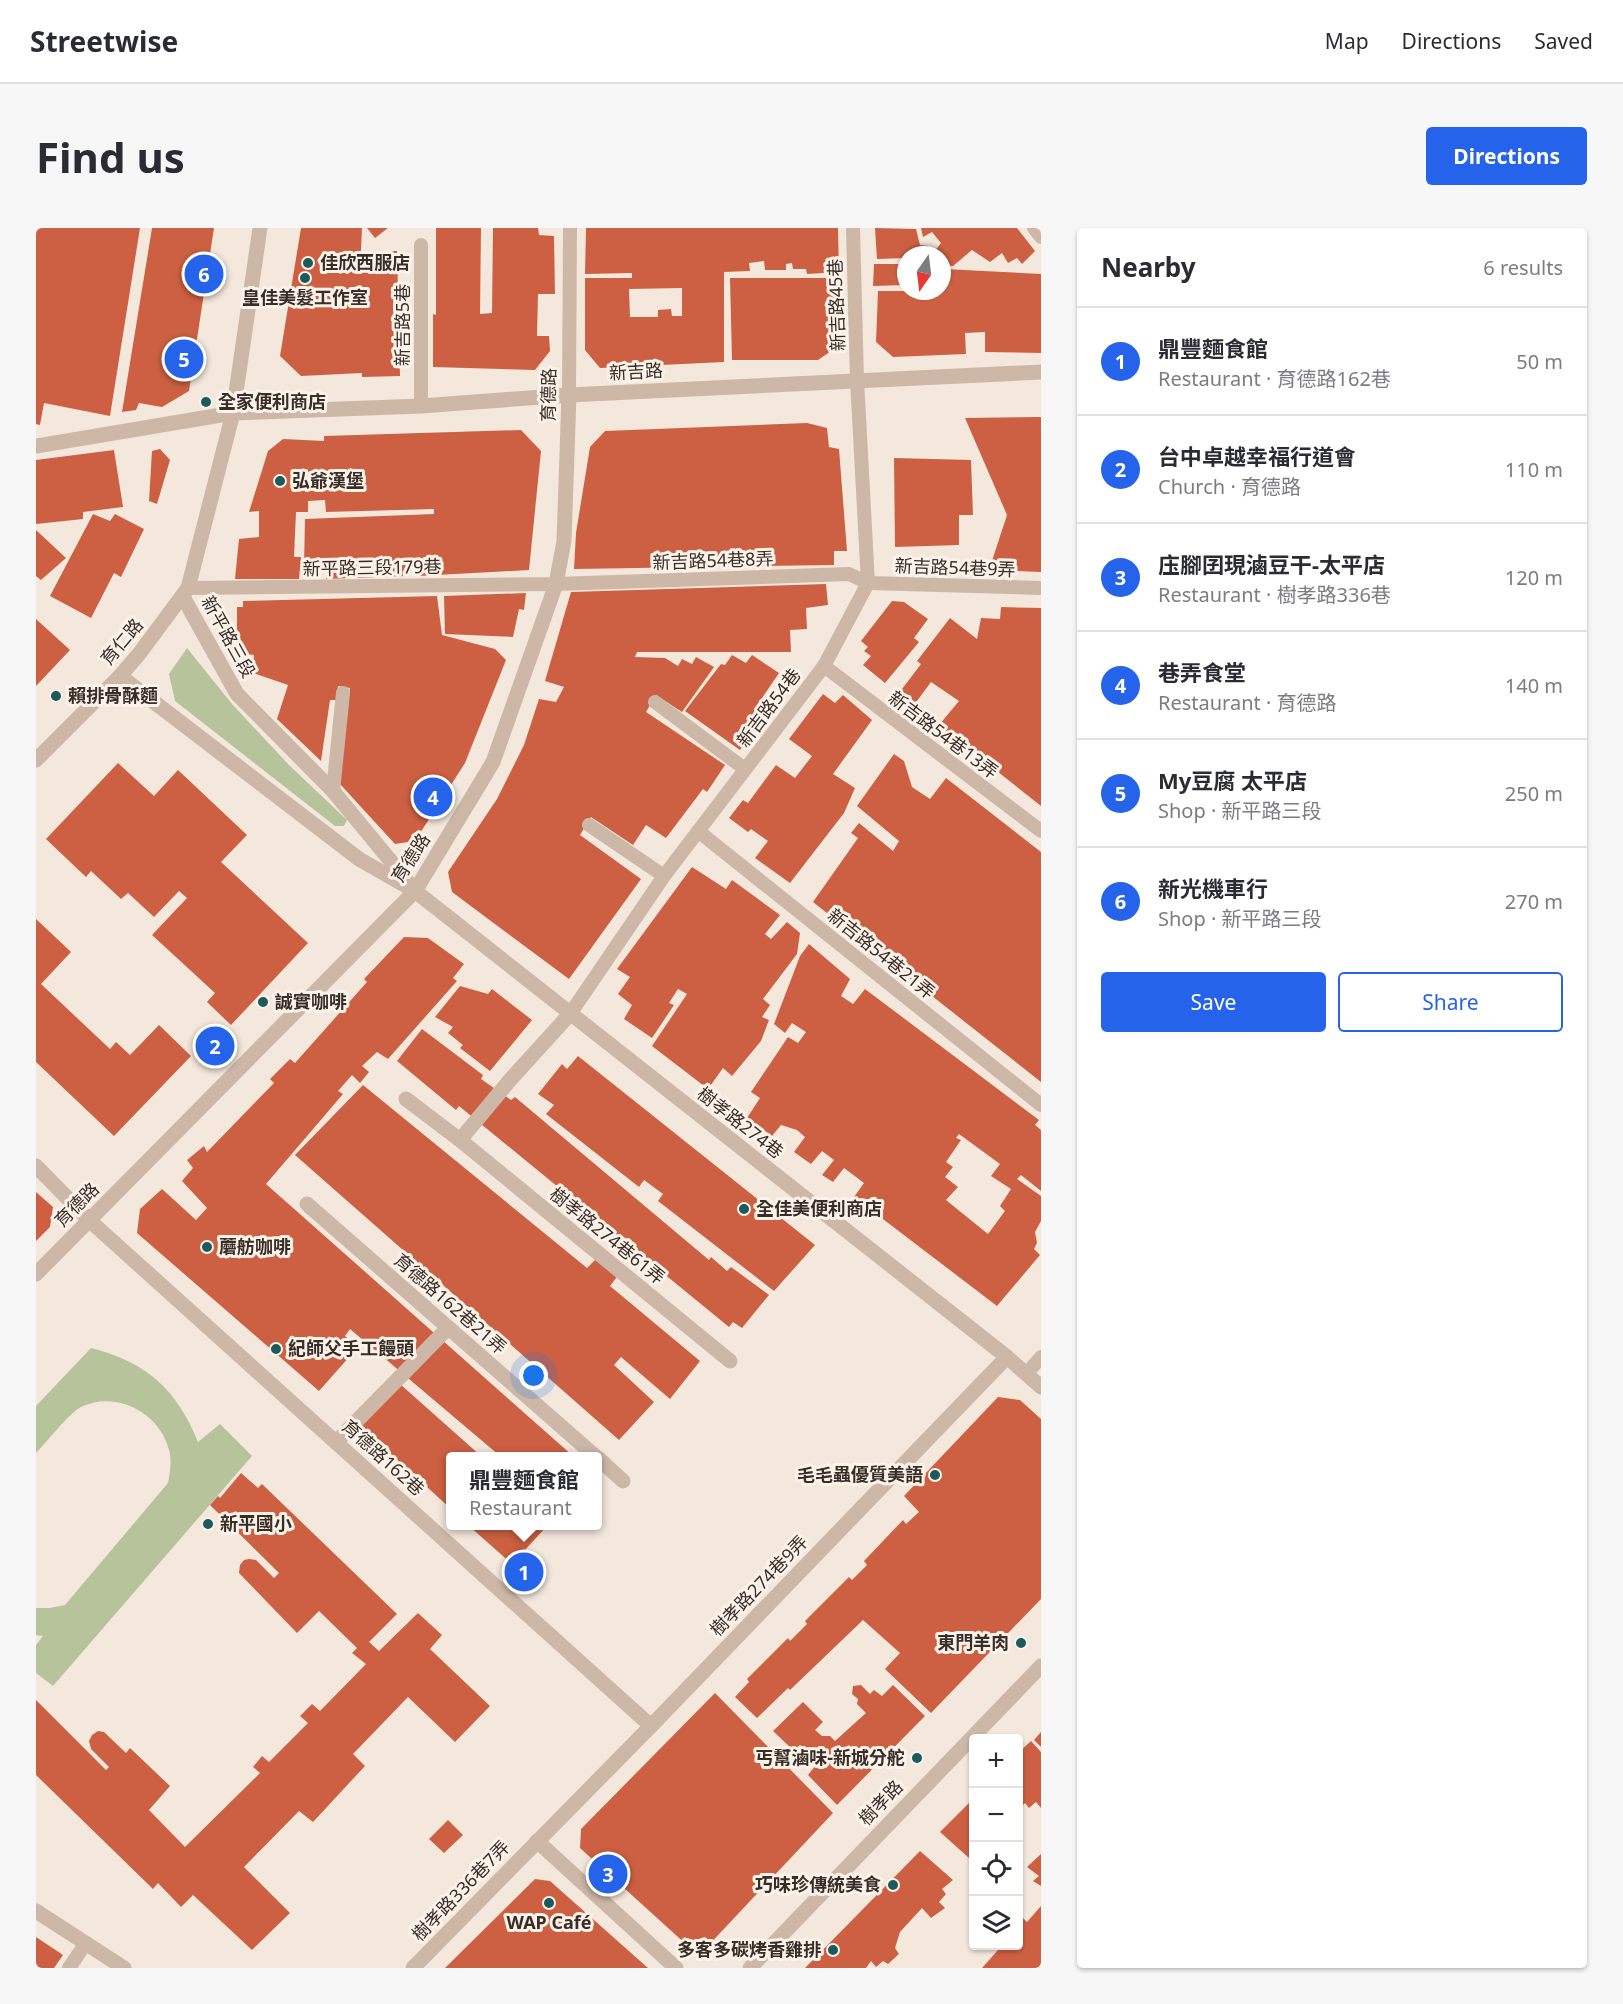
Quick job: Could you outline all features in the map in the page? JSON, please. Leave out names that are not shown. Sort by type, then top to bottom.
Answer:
[{"type":"street","name":"新平路三段","points":[[260,228],[233,412],[186,592],[237,694],[333,791],[415,891]]},
{"type":"street","name":"新吉路","points":[[233,412],[421,406],[569,395],[1041,372]]},
{"type":"street","name":"育德路","points":[[36,1274],[415,891],[493,762],[556,584],[564,541],[569,395]]},
{"type":"street","points":[[36,446],[233,412]]},
{"type":"street","name":"育仁路","points":[[36,760],[140,654],[186,592]]},
{"type":"street","points":[[120,676],[359,859],[415,891]]},
{"type":"street","name":"樹孝路274巷","points":[[415,891],[1041,1387]]},
{"type":"street","points":[[460,1140],[570,1014]]},
{"type":"street","name":"樹孝路274巷61弄","points":[[406,1100],[460,1140],[730,1361]]},
{"type":"street","name":"育德路162巷","points":[[36,1166],[89,1220],[651,1726]]},
{"type":"street","name":"育德路162巷21弄","points":[[307,1204],[590,1452]]},
{"type":"street","points":[[336,1442],[448,1328]]},
{"type":"street","name":"樹孝路274巷9弄","points":[[537,1841],[651,1726],[1006,1357]]},
{"type":"street","name":"育德路162巷21弄","points":[[602,1462],[623,1481]]},
{"type":"street","name":"樹孝路","points":[[750,1968],[1041,1666]]},
{"type":"street","points":[[537,1841],[676,1968]]},
{"type":"street","name":"樹孝路336巷7弄","points":[[413,1968],[537,1841]]},
{"type":"street","points":[[36,1911],[124,1968]]},
{"type":"lane","name":"育德路","points":[[569,395],[570,228]]},
{"type":"lane","name":"新吉路45巷","points":[[853,228],[857,380]]},
{"type":"lane","points":[[1034,228],[1041,237]]},
{"type":"lane","name":"新吉路5巷","points":[[421,245],[421,406]]},
{"type":"lane","points":[[857,380],[868,583]]},
{"type":"lane","name":"新吉路54巷8弄","points":[[556,584],[849,574],[868,583]]},
{"type":"lane","name":"新吉路54巷9弄","points":[[868,583],[1041,588]]},
{"type":"lane","name":"新吉路54巷","points":[[570,1014],[664,876],[824,666],[868,583]]},
{"type":"lane","name":"新平路三段179巷","points":[[186,592],[556,584]]},
{"type":"lane","name":"新吉路54巷13弄","points":[[824,666],[1041,831]]},
{"type":"lane","points":[[333,791],[343,693]]},
{"type":"lane","points":[[655,702],[746,769]]},
{"type":"lane","points":[[589,825],[664,876]]},
{"type":"lane","name":"新吉路54巷21弄","points":[[698,831],[1041,1105]]},
{"type":"lane","points":[[1026,1373],[1041,1357]]},
{"type":"lane","points":[[69,1968],[86,1943]]},
{"type":"green space","points":[[187,648],[232,704],[289,765],[347,820],[344,826],[335,826],[175,701],[169,674]]},
{"type":"green space","points":[[91,1348],[128,1361],[158,1381],[180,1407],[198,1442],[220,1424],[252,1456],[53,1686],[36,1673],[36,1645],[43,1636],[36,1635],[36,1608],[65,1605],[168,1483],[170,1471],[169,1450],[156,1425],[135,1408],[108,1401],[94,1402],[76,1410],[36,1453],[36,1406]]},
{"type":"building","points":[[36,228],[140,228],[110,416],[44,403],[40,425],[36,424]]},
{"type":"building","points":[[152,228],[214,228],[189,391],[162,407],[139,403],[136,410],[122,412]]},
{"type":"building","points":[[301,228],[362,228],[361,251],[397,251],[400,376],[362,377],[362,373],[301,376],[280,356]]},
{"type":"building","points":[[367,228],[388,228],[375,238]]},
{"type":"building","points":[[436,228],[481,228],[480,314],[492,313],[493,228],[538,228],[539,235],[554,236],[555,294],[538,294],[537,336],[549,336],[550,351],[535,370],[433,367],[433,314],[436,315]]},
{"type":"building","points":[[586,228],[838,228],[839,272],[807,274],[806,269],[793,269],[792,263],[786,264],[786,270],[765,270],[764,261],[749,263],[750,271],[724,272],[724,362],[600,368],[585,350],[585,278],[632,278],[632,273],[585,274]],"holes":[[[682,288],[682,316],[672,316],[671,309],[658,310],[658,317],[630,317],[629,289]]]},
{"type":"building","points":[[875,228],[916,229],[920,245],[928,246],[897,246],[897,258],[877,259]]},
{"type":"building","points":[[921,228],[1017,228],[1035,251],[1022,264],[1017,258],[1008,263],[1002,253],[990,262],[972,250],[951,266],[951,246],[939,246],[941,243],[932,232],[923,237]]},
{"type":"building","points":[[874,264],[897,264],[897,285],[873,286]]},
{"type":"building","points":[[951,269],[1041,274],[1041,353],[985,352],[985,332],[965,333],[966,354],[893,357],[876,342],[878,291],[897,291],[897,300],[951,300]]},
{"type":"building","points":[[730,278],[838,278],[840,345],[818,360],[732,360]]},
{"type":"building","points":[[1041,417],[1041,572],[989,570],[1007,515],[965,418]]},
{"type":"building","points":[[807,423],[827,428],[829,447],[839,449],[847,551],[834,551],[834,565],[574,569],[576,533],[590,447],[605,431]]},
{"type":"building","points":[[521,430],[541,451],[529,570],[418,576],[418,567],[405,568],[405,576],[326,579],[326,567],[304,566],[305,519],[434,514],[434,509],[326,512],[325,500],[308,501],[308,512],[296,512],[294,557],[301,557],[299,579],[235,579],[239,539],[259,537],[259,511],[249,512],[268,451],[283,439],[324,441],[324,436]]},
{"type":"building","points":[[160,449],[170,460],[157,504],[149,501],[152,451]]},
{"type":"building","points":[[114,450],[123,507],[83,512],[83,519],[36,524],[36,460]]},
{"type":"building","points":[[894,458],[971,460],[973,515],[959,515],[959,545],[895,547]]},
{"type":"building","points":[[93,514],[110,521],[115,514],[144,529],[121,577],[114,573],[91,618],[50,596]]},
{"type":"building","points":[[36,530],[66,558],[41,580],[36,576]]},
{"type":"building","points":[[826,584],[828,605],[806,608],[807,629],[790,630],[791,652],[637,652],[635,657],[665,658],[678,666],[682,659],[692,664],[696,657],[714,667],[682,712],[656,695],[646,712],[725,765],[707,792],[703,789],[666,838],[646,825],[633,845],[591,817],[580,835],[641,879],[569,979],[452,892],[448,872],[497,799],[524,745],[539,699],[556,702],[564,687],[545,681],[571,592]]},
{"type":"building","points":[[526,593],[524,610],[519,609],[513,637],[445,634],[444,596]]},
{"type":"building","points":[[437,596],[442,635],[495,649],[506,660],[465,763],[415,841],[395,844],[340,784],[350,688],[338,686],[336,700],[330,700],[321,761],[277,719],[288,685],[253,673],[254,655],[237,653],[237,607],[243,607],[243,601]]},
{"type":"building","points":[[892,601],[904,602],[928,619],[914,638],[919,642],[885,683],[863,665],[871,656],[864,651],[868,647],[861,641]]},
{"type":"building","points":[[1001,607],[1041,608],[1041,806],[939,725],[959,701],[931,682],[914,705],[899,693],[921,664],[917,661],[950,618],[977,639],[981,618],[1000,619]]},
{"type":"building","points":[[36,619],[70,650],[36,686]]},
{"type":"building","points":[[732,655],[746,663],[752,655],[779,673],[762,698],[774,704],[740,750],[685,711],[721,664],[725,665]]},
{"type":"building","points":[[823,694],[835,703],[843,695],[872,720],[833,774],[855,788],[844,813],[790,883],[755,858],[768,841],[751,829],[748,832],[729,818],[743,800],[748,803],[776,765],[795,778],[812,756],[789,739]]},
{"type":"building","points":[[894,754],[904,761],[912,787],[930,799],[946,778],[1041,852],[1041,1082],[813,902],[858,838],[851,833],[859,823],[893,851],[899,841],[857,806]]},
{"type":"building","points":[[118,763],[154,796],[178,770],[247,835],[221,862],[308,943],[231,1025],[207,1002],[215,993],[152,935],[187,898],[179,891],[154,917],[128,893],[121,899],[91,871],[86,877],[46,839]]},
{"type":"building","points":[[692,867],[726,889],[732,880],[780,915],[765,934],[771,939],[787,922],[800,933],[797,954],[763,999],[770,1005],[762,1017],[769,1020],[761,1041],[732,1076],[723,1068],[708,1089],[652,1046],[687,994],[678,989],[669,1003],[674,1005],[652,1038],[624,1019],[632,1005],[618,994],[630,977],[617,969]]},
{"type":"building","points":[[36,919],[71,952],[41,984],[110,1049],[116,1042],[130,1055],[159,1025],[191,1056],[114,1136],[36,1062]]},
{"type":"building","points":[[404,937],[428,938],[464,964],[453,978],[457,981],[388,1059],[377,1052],[362,1066],[369,1072],[360,1083],[352,1075],[338,1091],[343,1094],[266,1184],[568,1452],[495,1452],[350,1329],[345,1336],[358,1347],[319,1391],[137,1233],[140,1209],[162,1189],[196,1220],[207,1208],[182,1181],[193,1168],[187,1160],[204,1146],[207,1152],[274,1083],[270,1079],[290,1059],[295,1063],[367,982],[364,979]]},
{"type":"building","points":[[809,944],[850,979],[841,996],[853,1004],[865,989],[1039,1120],[1035,1125],[1041,1130],[1041,1191],[1021,1175],[1017,1179],[1041,1196],[1041,1221],[1035,1232],[1037,1243],[1034,1249],[1040,1255],[997,1306],[854,1197],[864,1183],[844,1168],[833,1182],[822,1175],[834,1160],[822,1151],[811,1164],[794,1152],[805,1137],[797,1130],[781,1125],[772,1136],[747,1118],[760,1098],[751,1092],[788,1037],[798,1043],[806,1032],[792,1023],[785,1033],[774,1024],[800,956]],"holes":[[[959,1134],[1000,1164],[991,1176],[1011,1189],[1000,1206],[1005,1211],[988,1234],[946,1200],[958,1187],[945,1177],[953,1167],[946,1162],[961,1140],[956,1138]]]},
{"type":"building","points":[[460,986],[488,994],[492,989],[532,1020],[490,1071],[460,1048],[463,1045],[448,1033],[453,1027],[435,1017]]},
{"type":"building","points":[[422,1029],[483,1075],[481,1079],[511,1100],[515,1097],[709,1260],[711,1257],[727,1271],[731,1267],[769,1295],[742,1328],[733,1322],[729,1327],[459,1106],[456,1110],[397,1061]]},
{"type":"building","points":[[578,1056],[815,1245],[774,1291],[658,1201],[663,1194],[644,1180],[639,1187],[546,1114],[554,1105],[538,1094],[562,1064],[567,1069]]},
{"type":"building","points":[[363,1085],[587,1268],[598,1257],[619,1274],[610,1286],[700,1361],[670,1399],[621,1357],[614,1365],[654,1402],[619,1440],[295,1155]]},
{"type":"building","points":[[36,1192],[53,1207],[50,1227],[36,1241]]},
{"type":"building","points":[[400,1384],[476,1452],[446,1452],[446,1504],[360,1426]]},
{"type":"building","points":[[998,1397],[1020,1400],[1041,1419],[1041,1599],[931,1713],[885,1669],[900,1653],[863,1620],[790,1690],[788,1688],[757,1718],[735,1697],[749,1682],[747,1679],[788,1638],[790,1641],[807,1624],[805,1621],[849,1577],[852,1580],[867,1565],[864,1561],[903,1520],[906,1524],[919,1512],[904,1496]]},
{"type":"building","points":[[241,1473],[258,1488],[262,1484],[397,1614],[369,1642],[379,1651],[418,1613],[442,1635],[430,1649],[490,1706],[455,1742],[408,1697],[353,1754],[365,1766],[313,1822],[299,1811],[244,1867],[290,1913],[252,1950],[193,1895],[181,1907],[158,1883],[153,1889],[36,1775],[36,1700],[106,1770],[109,1767],[91,1749],[89,1741],[98,1731],[104,1732],[126,1753],[130,1748],[170,1786],[149,1810],[185,1847],[260,1773],[253,1767],[262,1756],[269,1762],[308,1723],[300,1716],[312,1704],[320,1711],[366,1664],[352,1653],[357,1648],[319,1611],[297,1633],[239,1573],[240,1565],[244,1560],[249,1559],[256,1560],[274,1578],[279,1573],[210,1505],[218,1496],[220,1498]]},
{"type":"building","points":[[474,1530],[543,1530],[512,1564]]},
{"type":"building","points":[[861,1685],[870,1694],[874,1690],[882,1696],[893,1685],[925,1716],[837,1805],[808,1775],[816,1765],[810,1759],[811,1753],[800,1745],[793,1750],[773,1731],[803,1702],[823,1722],[815,1730],[822,1736],[830,1736],[835,1741],[866,1713],[857,1704],[858,1699],[852,1694],[853,1686]]},
{"type":"building","points":[[715,1693],[833,1813],[706,1948],[689,1947],[580,1848],[581,1829]]},
{"type":"building","points":[[1041,1732],[1041,1747],[1034,1740]]},
{"type":"building","points":[[1031,1741],[1041,1752],[1041,1808],[1036,1802],[1029,1808],[1025,1803],[1023,1805],[1023,1748]]},
{"type":"building","points":[[969,1803],[969,1858],[940,1832]]},
{"type":"building","points":[[448,1820],[463,1835],[444,1853],[429,1839]]},
{"type":"building","points":[[920,1851],[953,1880],[942,1889],[946,1894],[939,1902],[945,1908],[931,1918],[922,1908],[900,1932],[895,1948],[899,1954],[888,1964],[883,1961],[876,1967],[871,1961],[866,1968],[805,1968]]},
{"type":"building","points":[[1041,1854],[1041,1886],[1033,1881],[1039,1876],[1027,1867]]},
{"type":"building","points":[[535,1879],[550,1881],[648,1968],[445,1968]]},
{"type":"building","points":[[1041,1906],[1041,1968],[982,1968],[998,1950],[1023,1950],[1023,1918],[1027,1922]]},
{"type":"building","points":[[36,1937],[63,1955],[54,1968],[36,1968]]},
{"type":"place","name":"佳欣西服店","points":[[308,263]]},
{"type":"place","name":"新光機車行","points":[[204,274]]},
{"type":"place","name":"皇佳美髮工作室","points":[[305,278]]},
{"type":"place","name":"My豆腐 太平店","points":[[184,359]]},
{"type":"place","name":"全家便利商店","points":[[206,402]]},
{"type":"place","name":"弘爺漢堡","points":[[280,481]]},
{"type":"place","name":"賴排骨酥麵","points":[[56,696]]},
{"type":"place","name":"巷弄食堂","points":[[433,797]]},
{"type":"place","name":"誠實咖啡","points":[[263,1002]]},
{"type":"place","name":"台中卓越幸福行道會","points":[[215,1046]]},
{"type":"place","name":"全佳美便利商店","points":[[744,1209]]},
{"type":"place","name":"蘑舫咖啡","points":[[207,1247]]},
{"type":"place","name":"紀師父手工饅頭","points":[[276,1349]]},
{"type":"place","name":"毛毛蟲優質美語","points":[[935,1475]]},
{"type":"place","name":"新平國小","points":[[208,1524]]},
{"type":"place","name":"鼎豐麵食館","points":[[524,1572]]},
{"type":"place","name":"東門羊肉","points":[[1021,1643]]},
{"type":"place","name":"丐幫滷味-新城分舵","points":[[917,1758]]},
{"type":"place","name":"庒腳囝現滷豆干-太平店","points":[[608,1874]]},
{"type":"place","name":"巧味珍傳統美食","points":[[893,1885]]},
{"type":"place","name":"WAP Café","points":[[549,1903]]},
{"type":"place","name":"多客多碳烤香雞排","points":[[833,1950]]}]
